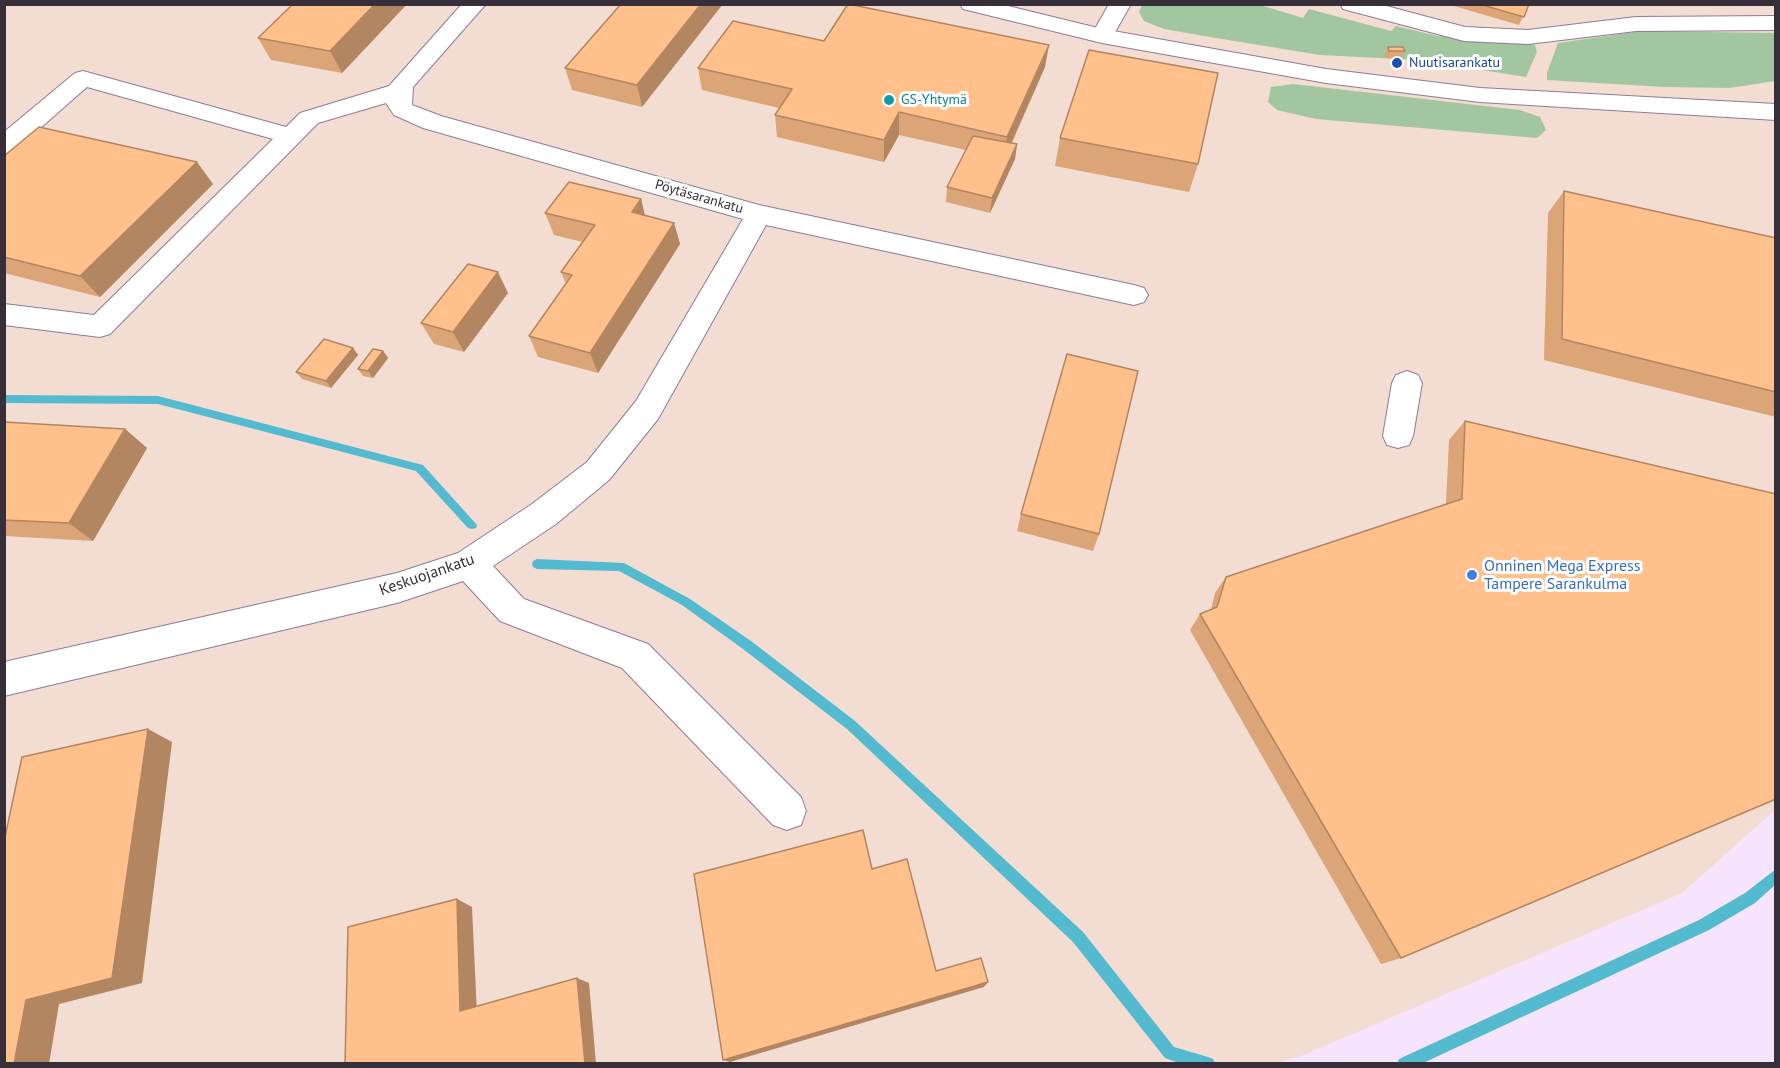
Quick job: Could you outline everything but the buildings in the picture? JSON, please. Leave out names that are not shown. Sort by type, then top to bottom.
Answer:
[{"type":"street","points":[[4,314],[100,327],[309,118],[399,91],[401,85],[474,4]]},
{"type":"street","points":[[971,4],[1102,36],[1326,76],[1480,95],[1776,112]]},
{"type":"street","points":[[1102,36],[1120,4]]},
{"type":"street","points":[[1351,4],[1464,34],[1528,37],[1636,24],[1776,23]]},
{"type":"street","points":[[4,146],[83,78],[291,136]]},
{"type":"street","name":"Pöytäsarankatu","points":[[399,91],[398,105],[403,110],[432,122],[759,214],[1134,295]]},
{"type":"street","points":[[1732,108],[1751,101],[1776,100]]},
{"type":"street","name":"Keskuojankatu","points":[[4,679],[397,588],[469,564],[544,514],[598,471],[647,410],[759,214]]},
{"type":"street","points":[[1398,436],[1407,383]]},
{"type":"street","points":[[469,564],[512,610],[635,656],[787,811]]},
{"type":"shaded area","points":[[5,5],[1775,5],[1775,810],[1682,893],[1301,1056],[1276,1063],[5,1064]]},
{"type":"green space","points":[[1257,4],[1303,18],[1309,9],[1391,31],[1396,26],[1438,36],[1528,42],[1535,45],[1537,52],[1526,77],[1419,60],[1320,55],[1210,37],[1164,29],[1144,21],[1139,12],[1142,5]]},
{"type":"green space","points":[[1641,31],[1775,33],[1775,81],[1730,88],[1664,87],[1547,80],[1547,73],[1558,43]]},
{"type":"green space","points":[[1293,84],[1520,110],[1540,117],[1546,130],[1537,138],[1316,119],[1277,110],[1268,102],[1271,87]]},
{"type":"waterway","points":[[4,399],[158,400],[419,468],[472,525]]},
{"type":"waterway","points":[[537,564],[620,566],[686,602],[747,645],[851,725],[1078,937],[1170,1053],[1208,1064]]},
{"type":"waterway","points":[[1404,1064],[1704,925],[1750,898],[1776,875]]},
{"type":"place","name":"Nuutisarankatu","points":[[1397,63]]},
{"type":"place","name":"GS-Yhtymä","points":[[889,100]]},
{"type":"place","name":"Onninen Mega Express Tampere Sarankulma","points":[[1472,575]]}]
